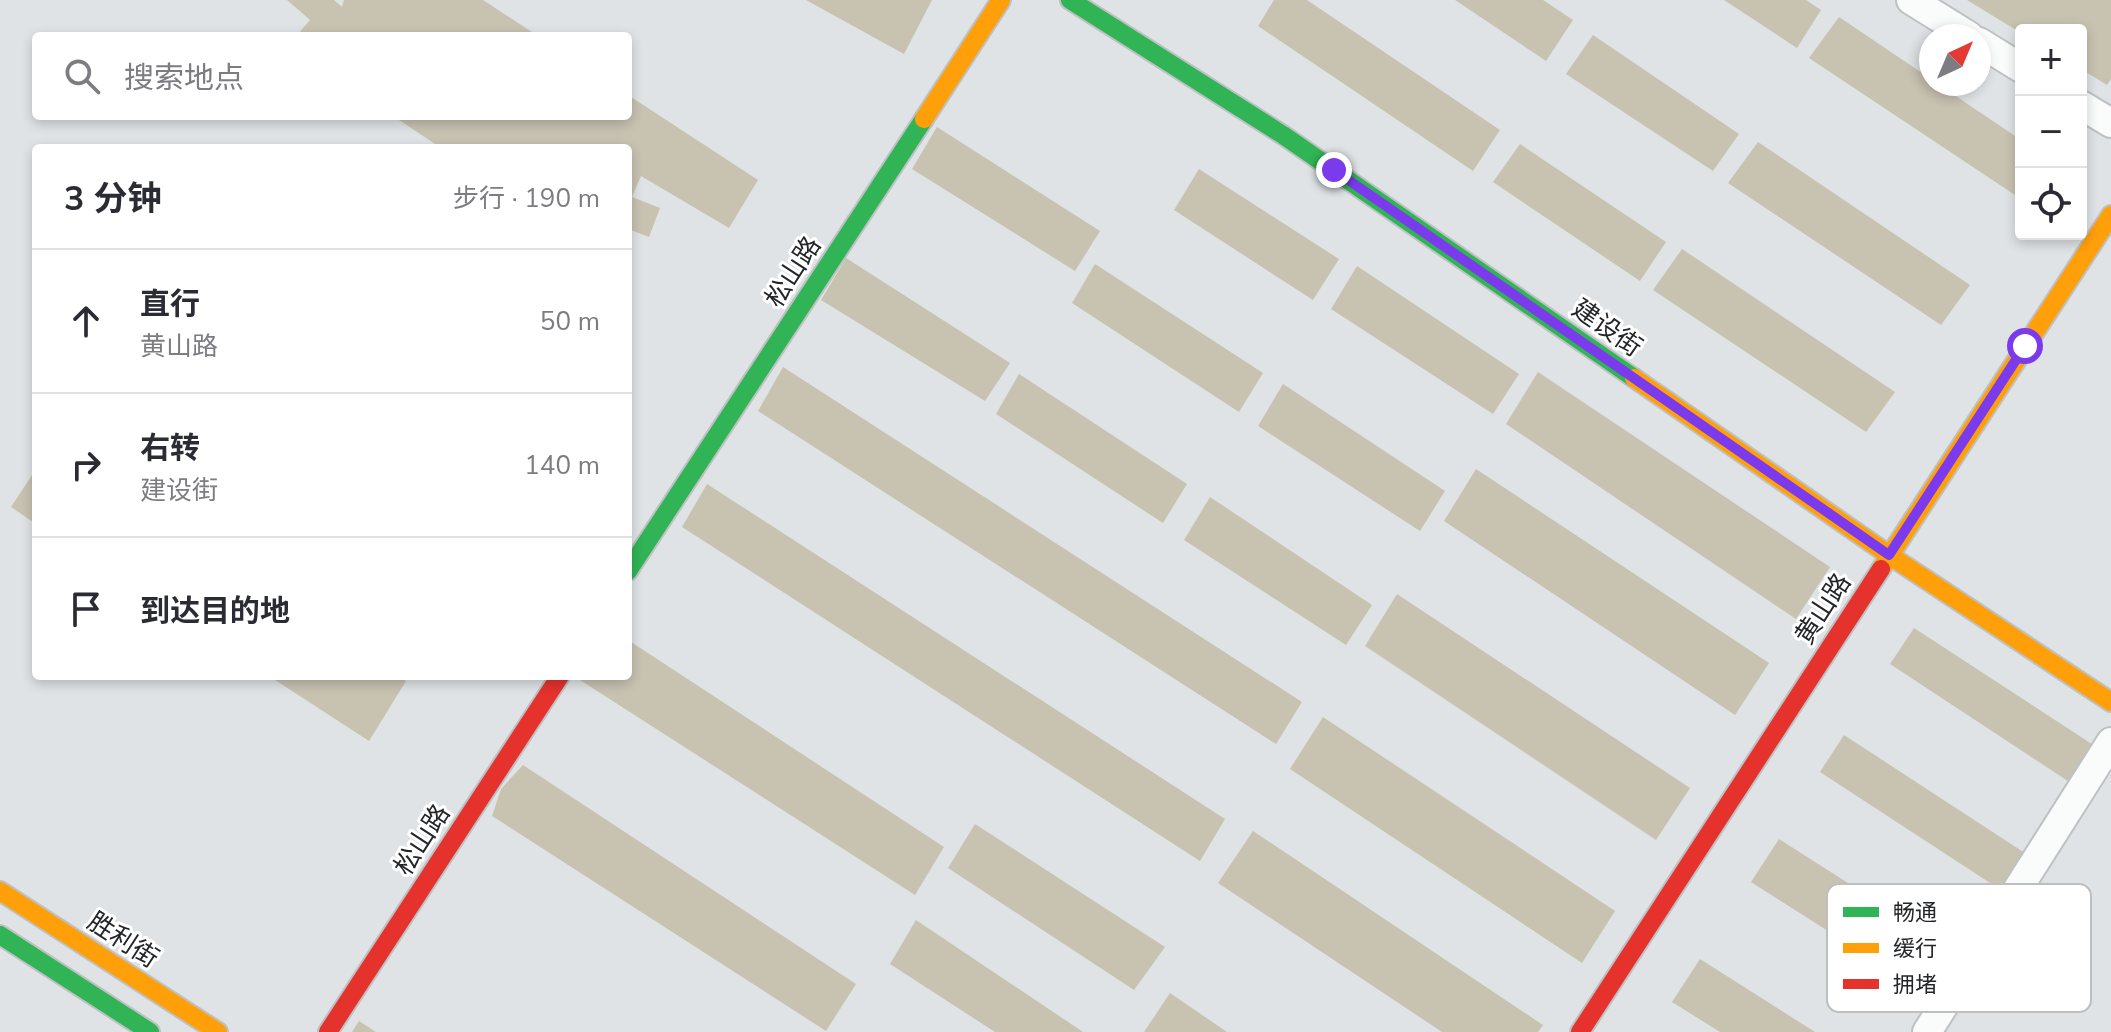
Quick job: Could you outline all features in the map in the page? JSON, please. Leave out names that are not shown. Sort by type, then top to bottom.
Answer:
[{"type":"street","name":"松山路","points":[[632,565],[1001,0]]},
{"type":"street","name":"建设街","points":[[1070,0],[1283,135],[1889,555],[2111,702]]},
{"type":"street","points":[[1911,0],[1950,24]]},
{"type":"street","points":[[1991,49],[2015,64]]},
{"type":"street","points":[[2087,109],[2111,123]]},
{"type":"street","name":"黄山路","points":[[1580,1032],[2111,215]]},
{"type":"street","name":"松山路","points":[[328,1032],[557,680]]},
{"type":"street","points":[[2021,884],[2111,742]]},
{"type":"street","name":"胜利街","points":[[0,891],[218,1032]]},
{"type":"street","points":[[0,935],[150,1032]]},
{"type":"street","points":[[1927,1032],[1940,1012]]},
{"type":"building","points":[[287,0],[334,0],[342,7],[344,0],[483,0],[532,32],[300,32],[310,20]]},
{"type":"building","points":[[806,0],[932,0],[904,54]]},
{"type":"building","points":[[1274,0],[1307,0],[1500,130],[1473,171],[1258,26]]},
{"type":"building","points":[[1455,0],[1543,0],[1573,20],[1546,61]]},
{"type":"building","points":[[1724,0],[1806,0],[1821,10],[1797,48]]},
{"type":"building","points":[[1967,0],[2111,0],[2111,79],[2107,85],[2087,73],[2087,24],[2015,24],[2015,29]]},
{"type":"building","points":[[1839,17],[1919,71],[1919,96],[1956,96],[2015,136],[2015,195],[1809,58]]},
{"type":"building","points":[[1593,35],[1739,134],[1713,171],[1566,74]]},
{"type":"building","points":[[632,98],[758,180],[729,228],[641,176],[632,197],[632,144],[435,144],[399,120],[632,120]]},
{"type":"building","points":[[937,127],[1100,231],[1075,271],[912,169]]},
{"type":"building","points":[[1758,142],[1970,285],[1941,325],[1728,183]]},
{"type":"building","points":[[1520,144],[1666,242],[1640,281],[1493,182]]},
{"type":"building","points":[[1199,169],[1339,259],[1313,300],[1174,210]]},
{"type":"building","points":[[632,197],[660,208],[649,237],[632,231]]},
{"type":"building","points":[[1682,249],[1895,392],[1866,432],[1653,290]]},
{"type":"building","points":[[846,258],[1010,363],[985,401],[821,300]]},
{"type":"building","points":[[1095,264],[1263,373],[1239,412],[1072,303]]},
{"type":"building","points":[[1357,266],[1519,374],[1493,414],[1331,309]]},
{"type":"building","points":[[783,367],[1302,702],[1276,744],[758,411]]},
{"type":"building","points":[[1538,372],[1830,567],[1796,619],[1506,424]]},
{"type":"building","points":[[1019,374],[1187,484],[1163,523],[996,414]]},
{"type":"building","points":[[1283,384],[1445,491],[1420,531],[1258,426]]},
{"type":"building","points":[[1476,469],[1769,663],[1735,715],[1444,521]]},
{"type":"building","points":[[32,475],[32,521],[11,507]]},
{"type":"building","points":[[707,484],[1225,819],[1200,861],[682,527]]},
{"type":"building","points":[[1210,497],[1372,605],[1346,645],[1184,540]]},
{"type":"building","points":[[1397,594],[1690,788],[1656,840],[1365,646]]},
{"type":"building","points":[[1914,628],[2104,752],[2080,789],[1890,664]]},
{"type":"building","points":[[632,643],[944,847],[915,895],[580,680],[632,680]]},
{"type":"building","points":[[275,680],[405,680],[369,741]]},
{"type":"building","points":[[1323,717],[1615,911],[1582,963],[1290,769]]},
{"type":"building","points":[[1844,735],[2034,859],[2018,884],[1992,884],[1820,772]]},
{"type":"building","points":[[523,765],[856,984],[826,1031],[492,816],[501,789]]},
{"type":"building","points":[[975,824],[1165,947],[1134,990],[948,868]]},
{"type":"building","points":[[1253,831],[1543,1025],[1538,1032],[1442,1032],[1218,883]]},
{"type":"building","points":[[1779,839],[1849,884],[1827,884],[1827,930],[1751,882]]},
{"type":"building","points":[[916,920],[1083,1032],[995,1032],[890,964]]},
{"type":"building","points":[[1700,959],[1815,1032],[1720,1032],[1672,1002]]},
{"type":"building","points":[[1170,993],[1227,1032],[1144,1032]]},
{"type":"building","points":[[359,1021],[376,1032],[352,1032]]},
{"type":"traffic: fast","points":[[1070,0],[1283,135],[1634,378]]},
{"type":"traffic: fast","points":[[632,565],[924,119]]},
{"type":"traffic: fast","points":[[0,935],[150,1032]]},
{"type":"traffic: slow","points":[[924,119],[1001,0]]},
{"type":"traffic: slow","points":[[1881,569],[2111,215]]},
{"type":"traffic: slow","points":[[1634,378],[1889,555],[2111,702]]},
{"type":"traffic: slow","points":[[0,891],[218,1032]]},
{"type":"traffic: jam","points":[[1580,1032],[1881,569]]},
{"type":"traffic: jam","points":[[328,1032],[557,680]]},
{"type":"route","points":[[1334,170],[1889,555],[2025,346]]}]
